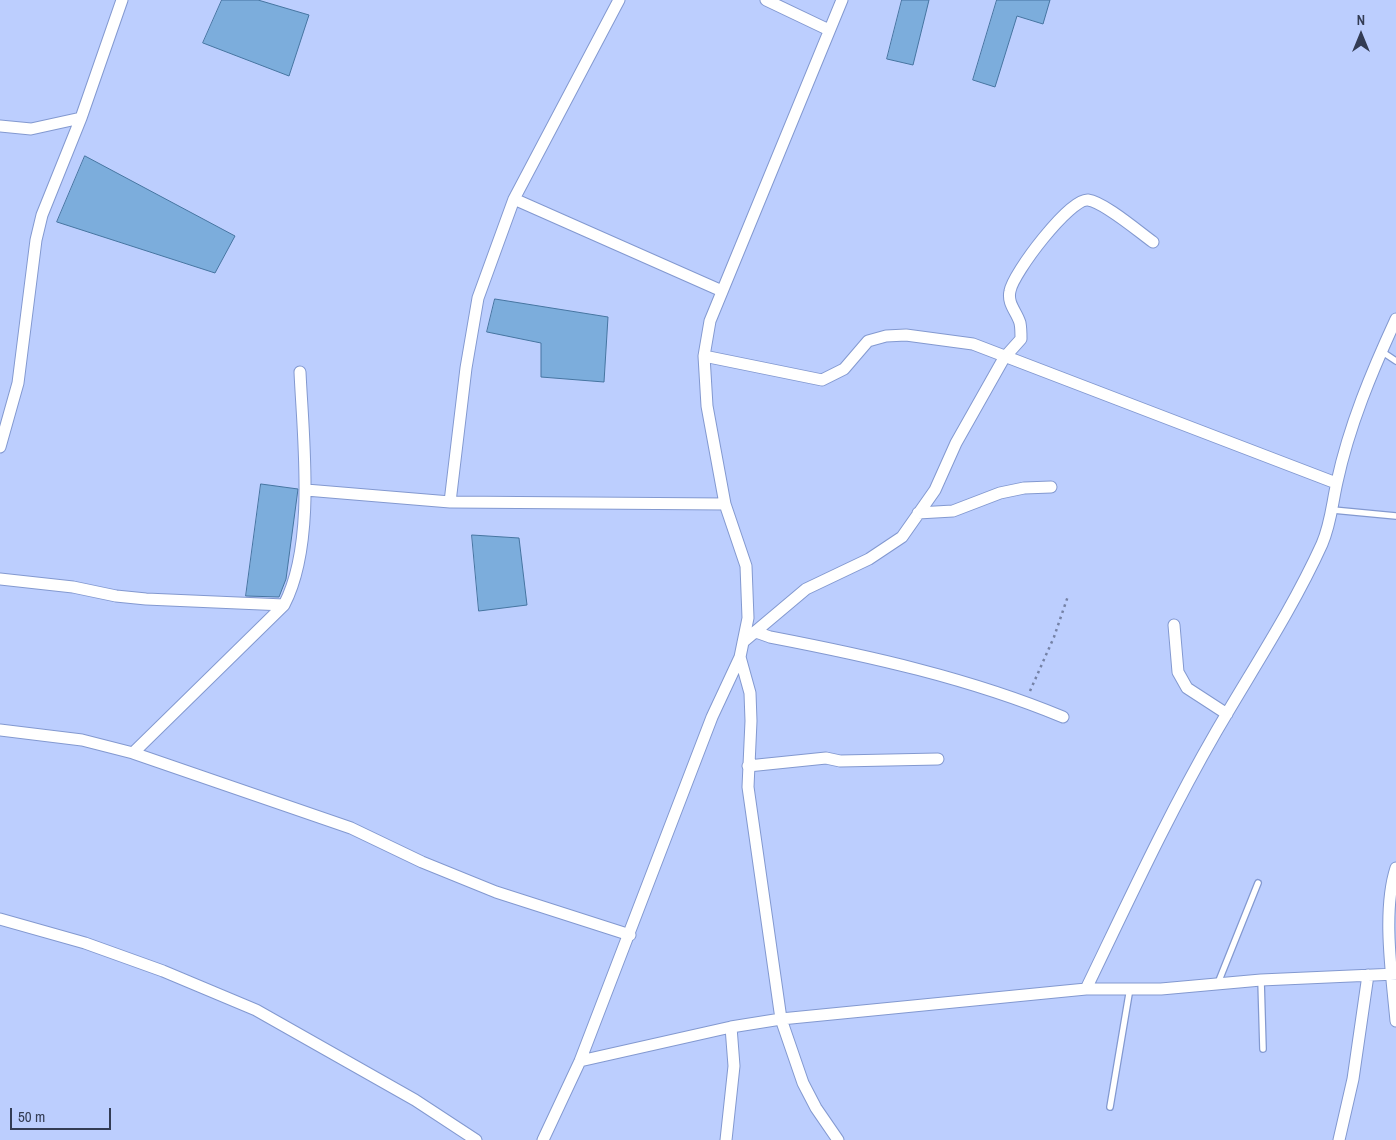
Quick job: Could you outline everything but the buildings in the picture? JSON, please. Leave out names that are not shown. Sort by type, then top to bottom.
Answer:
[{"type":"street","points":[[0,447],[18,383],[36,240],[42,215],[81,118],[122,0]]},
{"type":"street","points":[[450,502],[466,368],[478,298],[514,199],[619,0]]},
{"type":"street","points":[[766,0],[830,30]]},
{"type":"street","points":[[543,1140],[580,1062],[630,936],[712,717],[740,657],[748,618],[746,566],[725,504],[706,406],[704,356],[710,321],[842,0]]},
{"type":"street","points":[[0,126],[31,129],[81,118]]},
{"type":"street","points":[[514,199],[722,291]]},
{"type":"street","points":[[743,642],[806,589],[884,551],[902,536],[935,490],[956,443],[1004,358],[1021,339],[1020,322],[1011,305],[1010,291],[1018,274],[1054,225],[1080,201],[1089,200],[1153,242]]},
{"type":"street","points":[[1086,989],[1156,844],[1227,714],[1297,596],[1323,542],[1333,510],[1336,483],[1355,420],[1381,351],[1396,319]]},
{"type":"street","points":[[704,356],[822,380],[844,369],[868,341],[886,336],[906,335],[973,344],[1004,358],[1336,483]]},
{"type":"street","points":[[133,753],[284,605],[294,586],[306,490],[300,372]]},
{"type":"street","points":[[918,513],[953,511],[1000,493],[1024,488],[1051,487]]},
{"type":"street","points":[[306,490],[450,502],[725,504]]},
{"type":"street","points":[[0,579],[74,587],[138,598],[284,605]]},
{"type":"street","points":[[1174,625],[1178,672],[1188,688],[1227,714]]},
{"type":"street","points":[[756,632],[770,637],[954,678],[1025,701],[1063,716]]},
{"type":"street","points":[[740,657],[750,693],[751,721],[748,787],[781,1019],[803,1083],[816,1108],[838,1140]]},
{"type":"street","points":[[0,730],[82,740],[133,753],[351,828],[422,862],[496,892],[630,936]]},
{"type":"street","points":[[748,766],[826,758],[840,761],[938,759]]},
{"type":"street","points":[[1396,868],[1391,883],[1390,913],[1396,1021]]},
{"type":"street","points":[[0,919],[84,943],[163,971],[256,1010],[415,1100],[476,1140]]},
{"type":"street","points":[[580,1062],[731,1028],[781,1019],[1086,989],[1161,988],[1261,980],[1394,974]]},
{"type":"street","points":[[1339,1140],[1353,1080],[1368,975]]},
{"type":"street","points":[[726,1140],[734,1066],[731,1028]]},
{"type":"lane","points":[[1381,351],[1396,362]]},
{"type":"lane","points":[[1333,510],[1396,516]]},
{"type":"lane","points":[[1218,983],[1258,883]]},
{"type":"lane","points":[[1261,980],[1263,1049]]},
{"type":"lane","points":[[1110,1107],[1130,988]]},
{"type":"path","points":[[1025,701],[1054,637],[1068,596]]}]
